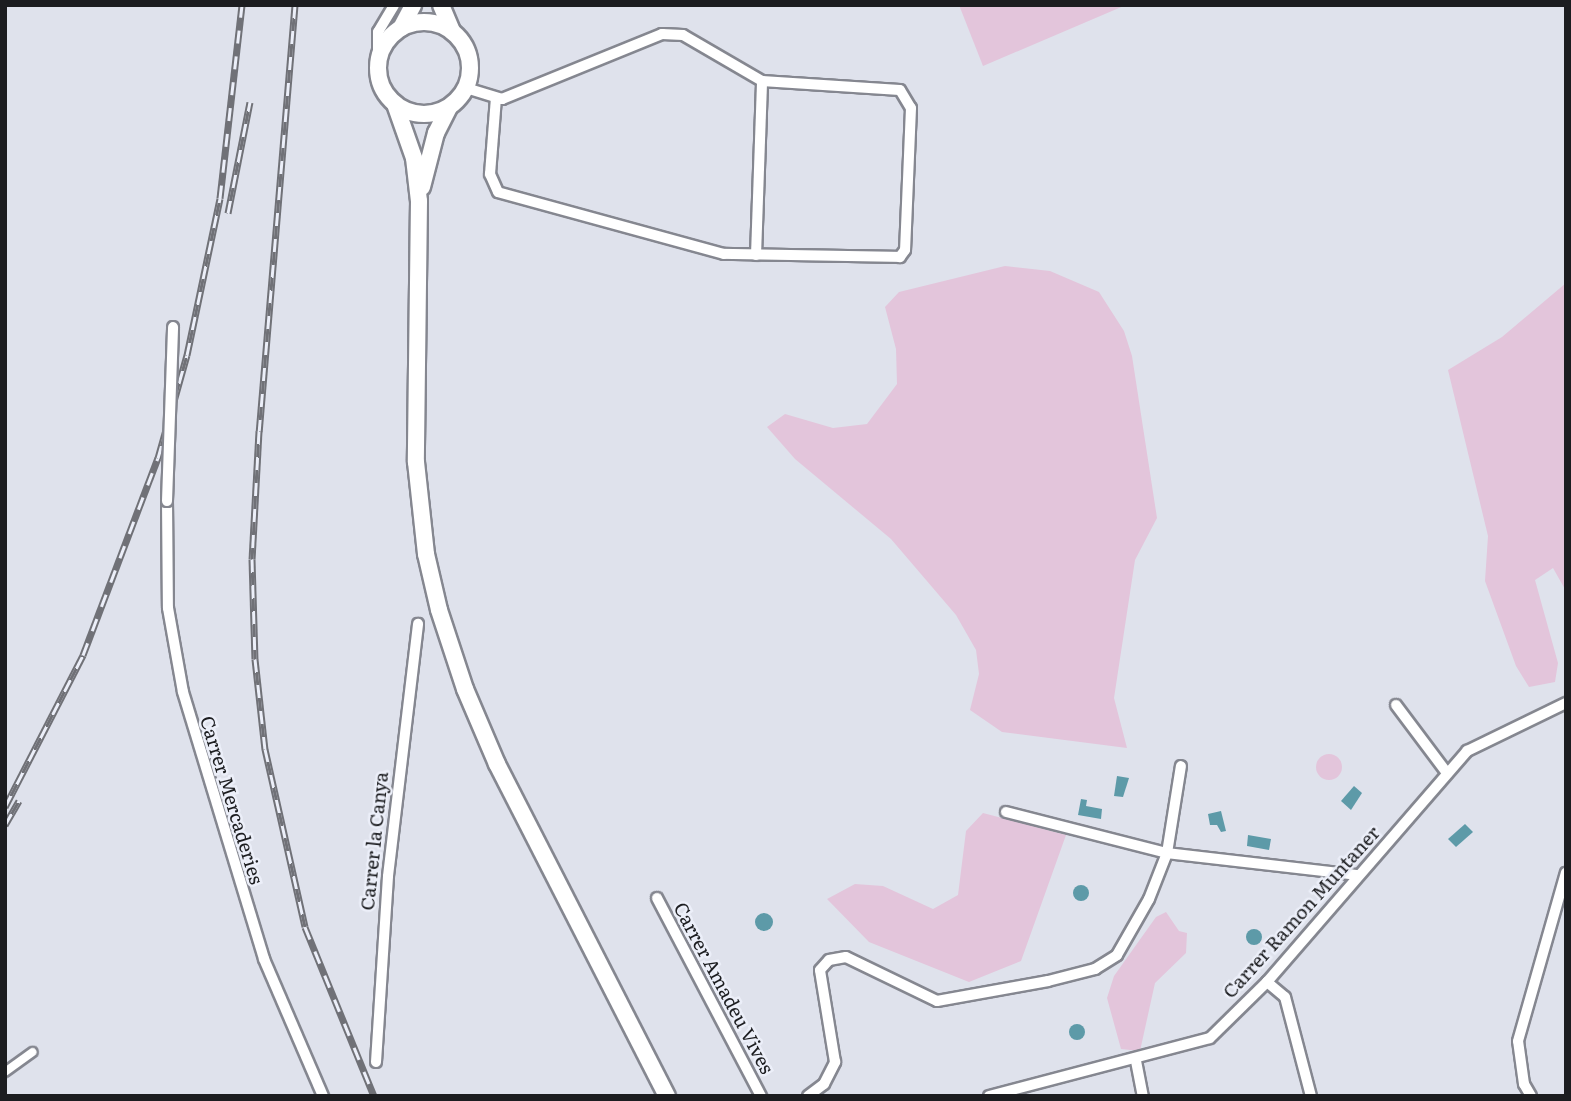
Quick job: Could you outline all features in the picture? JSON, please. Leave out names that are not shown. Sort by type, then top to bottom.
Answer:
[{"type":"main road","points":[[413,5],[401,27],[385,43],[378,59],[379,82],[395,104],[414,158],[419,201],[416,462],[426,554],[439,610],[465,689],[497,764],[667,1096]]},
{"type":"main road","points":[[419,201],[427,158],[449,107],[466,88],[468,53],[452,31],[441,5]]},
{"type":"main road","points":[[401,27],[427,22],[452,31]]},
{"type":"main road","points":[[395,104],[421,114],[449,107]]},
{"type":"street","points":[[378,59],[378,32],[394,5]]},
{"type":"street","points":[[466,88],[496,98],[543,86],[632,43],[662,34],[684,36],[762,82],[900,90],[911,108],[905,250],[900,257],[724,254],[498,192],[490,174],[496,98]]},
{"type":"street","points":[[756,255],[762,82]]},
{"type":"street","name":"Carrer Mercaderies","points":[[173,327],[167,501],[168,608],[195,741],[264,959],[323,1096]]},
{"type":"street","name":"Carrer la Canya","points":[[376,1062],[388,876],[418,624]]},
{"type":"street","name":"Carrer Ramon Muntaner","points":[[989,1096],[1136,1061],[1209,1038],[1267,982],[1467,751],[1566,703]]},
{"type":"street","points":[[1396,705],[1447,774]]},
{"type":"street","points":[[808,1096],[824,1084],[835,1062],[820,970],[829,960],[846,957],[937,1001],[1095,969],[1117,955],[1149,899],[1167,853],[1181,766]]},
{"type":"street","points":[[1006,812],[1167,853],[1358,875]]},
{"type":"street","points":[[1531,1096],[1524,1084],[1518,1041],[1566,873]]},
{"type":"street","name":"Carrer Amadeu Vives","points":[[657,898],[761,1096]]},
{"type":"street","points":[[1267,982],[1285,997],[1311,1096]]},
{"type":"street","points":[[5,1072],[33,1052]]},
{"type":"street","points":[[1136,1061],[1143,1096]]},
{"type":"shaded area","points":[[959,5],[1126,5],[983,66]]},
{"type":"shaded area","points":[[1005,266],[1050,271],[1099,292],[1124,331],[1132,356],[1157,518],[1135,560],[1114,698],[1127,748],[1002,732],[970,710],[979,674],[976,650],[956,615],[891,539],[795,459],[767,427],[785,414],[833,428],[867,424],[897,384],[896,349],[885,307],[899,292]]},
{"type":"shaded area","points":[[1566,283],[1566,591],[1553,568],[1535,580],[1558,663],[1555,682],[1529,687],[1516,666],[1485,581],[1488,536],[1448,370],[1502,337]]},
{"type":"shaded area","points":[[1329,754],[1338,758],[1342,767],[1338,776],[1329,780],[1320,776],[1316,767],[1320,758]]},
{"type":"shaded area","points":[[983,813],[1066,835],[1021,961],[969,982],[869,942],[827,899],[855,884],[883,886],[933,909],[958,895],[966,831]]},
{"type":"shaded area","points":[[1166,912],[1179,931],[1187,933],[1186,953],[1155,983],[1140,1051],[1121,1049],[1107,998],[1114,976],[1156,917]]},
{"type":"water","points":[[1117,776],[1129,778],[1123,797],[1114,796]]},
{"type":"water","points":[[1354,786],[1362,793],[1351,810],[1341,801]]},
{"type":"water","points":[[1081,799],[1087,800],[1086,806],[1102,809],[1101,819],[1078,815]]},
{"type":"water","points":[[1221,811],[1226,831],[1221,832],[1217,825],[1210,825],[1208,814]]},
{"type":"water","points":[[1465,824],[1473,832],[1456,847],[1448,839]]},
{"type":"water","points":[[1248,835],[1271,839],[1269,850],[1247,846]]},
{"type":"water","points":[[1081,885],[1087,887],[1087,899],[1081,901],[1075,899],[1073,893],[1075,887]]},
{"type":"water","points":[[764,913],[770,916],[773,922],[770,928],[764,931],[758,928],[755,922],[758,916]]},
{"type":"water","points":[[1254,929],[1260,931],[1260,943],[1254,945],[1248,943],[1246,937],[1248,931]]},
{"type":"water","points":[[1077,1024],[1083,1026],[1083,1038],[1077,1040],[1071,1038],[1069,1032],[1071,1026]]},
{"type":"railway","points":[[5,807],[83,655],[158,458],[187,355],[220,198],[242,5]]},
{"type":"railway","points":[[295,5],[259,431],[252,559],[255,659],[265,749],[305,927],[374,1096]]},
{"type":"railway","points":[[228,213],[250,102]]},
{"type":"railway","points":[[5,825],[19,801]]}]
